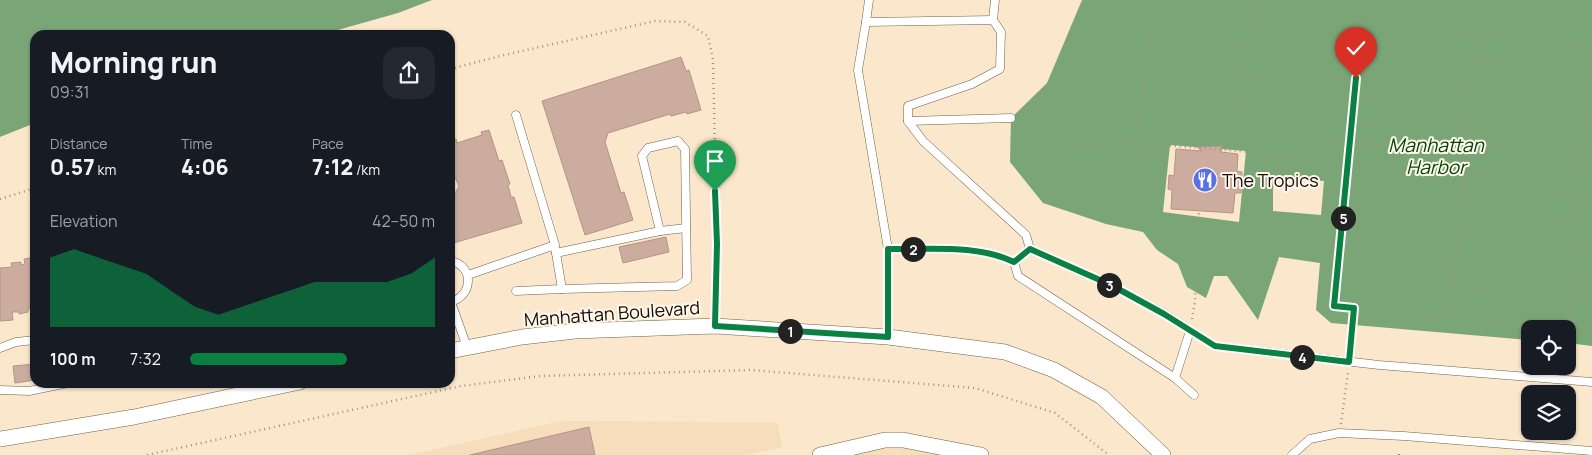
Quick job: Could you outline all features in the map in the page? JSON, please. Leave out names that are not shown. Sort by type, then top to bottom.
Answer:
[{"type":"street","name":"Manhattan Boulevard","points":[[455,350],[522,337],[575,331],[715,326],[888,337],[1005,352],[1054,370],[1102,397],[1163,455]]},
{"type":"street","points":[[0,439],[134,417],[272,388]]},
{"type":"street","points":[[820,455],[885,440],[902,440],[981,455]]},
{"type":"lane","points":[[869,0],[858,70],[888,249],[888,337]]},
{"type":"lane","points":[[995,0],[993,20],[1001,32],[1000,69],[972,84],[908,106],[908,121],[923,140],[1026,235],[1030,249]]},
{"type":"lane","points":[[866,22],[993,20]]},
{"type":"lane","points":[[516,115],[555,245],[562,289]]},
{"type":"lane","points":[[908,121],[1011,118]]},
{"type":"lane","points":[[516,291],[677,286],[687,280],[685,149],[678,141],[648,148],[642,156],[660,231]]},
{"type":"lane","points":[[556,253],[660,231],[686,228]]},
{"type":"lane","points":[[468,275],[555,245]]},
{"type":"lane","points":[[888,249],[970,250],[1000,255],[1014,262],[1018,276],[1175,378],[1194,395]]},
{"type":"lane","points":[[1014,262],[1030,249]]},
{"type":"lane","points":[[1030,249],[1111,285],[1164,314],[1215,346],[1349,362],[1592,382]]},
{"type":"lane","points":[[455,263],[459,264],[468,275],[466,292],[455,301]]},
{"type":"lane","points":[[455,313],[467,347]]},
{"type":"lane","points":[[1175,378],[1190,331]]},
{"type":"lane","points":[[0,348],[16,342],[30,341]]},
{"type":"lane","points":[[0,390],[29,391],[44,388]]},
{"type":"lane","points":[[1292,455],[1310,439],[1339,433],[1592,450]]},
{"type":"path","points":[[1239,151],[1252,0]]},
{"type":"path","points":[[1334,306],[1363,0]]},
{"type":"path","points":[[1444,2],[1512,8]]},
{"type":"path","points":[[1450,316],[1469,89],[1470,82],[1474,78],[1480,5]]},
{"type":"path","points":[[1251,9],[1282,10]]},
{"type":"path","points":[[1332,13],[1392,18]]},
{"type":"path","points":[[1137,142],[1148,14]]},
{"type":"path","points":[[1565,15],[1592,17]]},
{"type":"path","points":[[455,68],[655,21],[686,22],[708,36],[713,60],[717,244],[715,326]]},
{"type":"path","points":[[1226,21],[1278,24]]},
{"type":"path","points":[[1443,31],[1509,36]]},
{"type":"path","points":[[1330,34],[1390,40]]},
{"type":"path","points":[[1563,41],[1592,42],[1567,320]]},
{"type":"path","points":[[1221,46],[1275,51]]},
{"type":"path","points":[[1328,56],[1388,61]]},
{"type":"path","points":[[1442,58],[1508,64]]},
{"type":"path","points":[[1558,66],[1590,69]]},
{"type":"path","points":[[1218,71],[1272,76]]},
{"type":"path","points":[[1326,75],[1386,82]]},
{"type":"path","points":[[1438,86],[1502,92]]},
{"type":"path","points":[[1556,92],[1592,95]]},
{"type":"path","points":[[1324,97],[1385,102]]},
{"type":"path","points":[[1218,98],[1274,101]]},
{"type":"path","points":[[1433,115],[1500,121]]},
{"type":"path","points":[[1322,118],[1379,123]]},
{"type":"path","points":[[1553,118],[1592,121]]},
{"type":"path","points":[[1241,124],[1271,128]]},
{"type":"path","points":[[1214,131],[1240,133]]},
{"type":"path","points":[[1034,137],[1054,142],[1111,148],[1162,159],[1163,145]]},
{"type":"path","points":[[1075,140],[1137,142],[1380,166]]},
{"type":"path","points":[[1318,140],[1379,145]]},
{"type":"path","points":[[1551,143],[1592,146]]},
{"type":"path","points":[[1431,144],[1498,149]]},
{"type":"path","points":[[1278,179],[1281,156]]},
{"type":"path","points":[[1549,168],[1592,172]]},
{"type":"path","points":[[1429,171],[1494,177]]},
{"type":"path","points":[[1346,184],[1375,187]]},
{"type":"path","points":[[1243,186],[1273,189]]},
{"type":"path","points":[[0,199],[30,190]]},
{"type":"path","points":[[1547,194],[1592,198]]},
{"type":"path","points":[[1427,199],[1493,205]]},
{"type":"path","points":[[1323,205],[1373,208]]},
{"type":"path","points":[[1190,331],[1195,301],[1199,211]]},
{"type":"path","points":[[1546,220],[1592,224]]},
{"type":"path","points":[[1316,225],[1374,229]]},
{"type":"path","points":[[1424,227],[1490,233]]},
{"type":"path","points":[[1544,245],[1592,250]]},
{"type":"path","points":[[1313,246],[1369,251]]},
{"type":"path","points":[[1422,255],[1489,261]]},
{"type":"path","points":[[1338,269],[1368,271]]},
{"type":"path","points":[[1541,271],[1592,276]]},
{"type":"path","points":[[1419,283],[1486,289]]},
{"type":"path","points":[[1539,297],[1592,302]]},
{"type":"path","points":[[1326,306],[1521,322]]},
{"type":"path","points":[[1339,433],[1354,308]]},
{"type":"path","points":[[1576,327],[1592,328]]},
{"type":"path","points":[[455,387],[540,376],[750,370],[975,388],[1054,413],[1108,455]]},
{"type":"path","points":[[147,455],[452,388]]},
{"type":"shaded area","points":[[560,421],[777,422],[783,447],[746,455],[410,455]]},
{"type":"shaded area","points":[[882,446],[908,446],[964,455],[837,455]]},
{"type":"water","points":[[0,0],[432,0],[398,13],[338,30],[30,30],[30,125],[0,137]]},
{"type":"water","name":"Manhattan Harbor","points":[[1082,0],[1592,0],[1592,346],[1576,344],[1576,320],[1521,320],[1521,339],[1331,323],[1316,310],[1320,263],[1279,257],[1258,320],[1227,276],[1214,276],[1206,298],[1187,287],[1178,264],[1157,250],[1143,232],[1106,224],[1043,203],[1010,162],[1011,118],[1047,83]]},
{"type":"pier","name":"The Tropics","points":[[1170,145],[1246,151],[1239,222],[1163,212]]},
{"type":"pier","points":[[1275,179],[1324,181],[1321,215],[1273,211]]},
{"type":"building","points":[[681,57],[686,71],[689,70],[701,110],[687,114],[686,112],[671,116],[670,114],[608,133],[605,142],[621,193],[624,192],[633,220],[585,235],[542,101]]},
{"type":"building","points":[[489,130],[499,161],[502,160],[510,184],[508,185],[511,197],[514,197],[522,223],[455,243],[455,192],[459,186],[455,177],[455,139],[457,143],[482,135],[481,132]]},
{"type":"building","name":"The Tropics","points":[[1222,146],[1221,152],[1238,154],[1237,171],[1242,172],[1241,193],[1235,193],[1233,213],[1171,209],[1172,190],[1168,189],[1169,175],[1174,176],[1176,149],[1202,151],[1197,147]]},
{"type":"building","points":[[666,237],[669,252],[623,263],[619,247]]},
{"type":"building","points":[[30,258],[30,309],[28,309],[28,312],[19,314],[19,312],[12,312],[13,320],[0,321],[0,268],[12,267],[11,263],[21,262],[21,265],[25,264],[24,259]]},
{"type":"building","points":[[30,364],[30,381],[15,383],[13,366]]},
{"type":"building","points":[[589,427],[595,455],[470,455]]},
{"type":"place","name":"The Tropics","points":[[1205,180]]},
{"type":"route","points":[[715,191],[717,244],[715,326],[888,337],[888,249],[970,250],[1000,255],[1014,262],[1030,249],[1111,285],[1164,314],[1215,346],[1349,362],[1354,308],[1334,306],[1356,78]]}]
